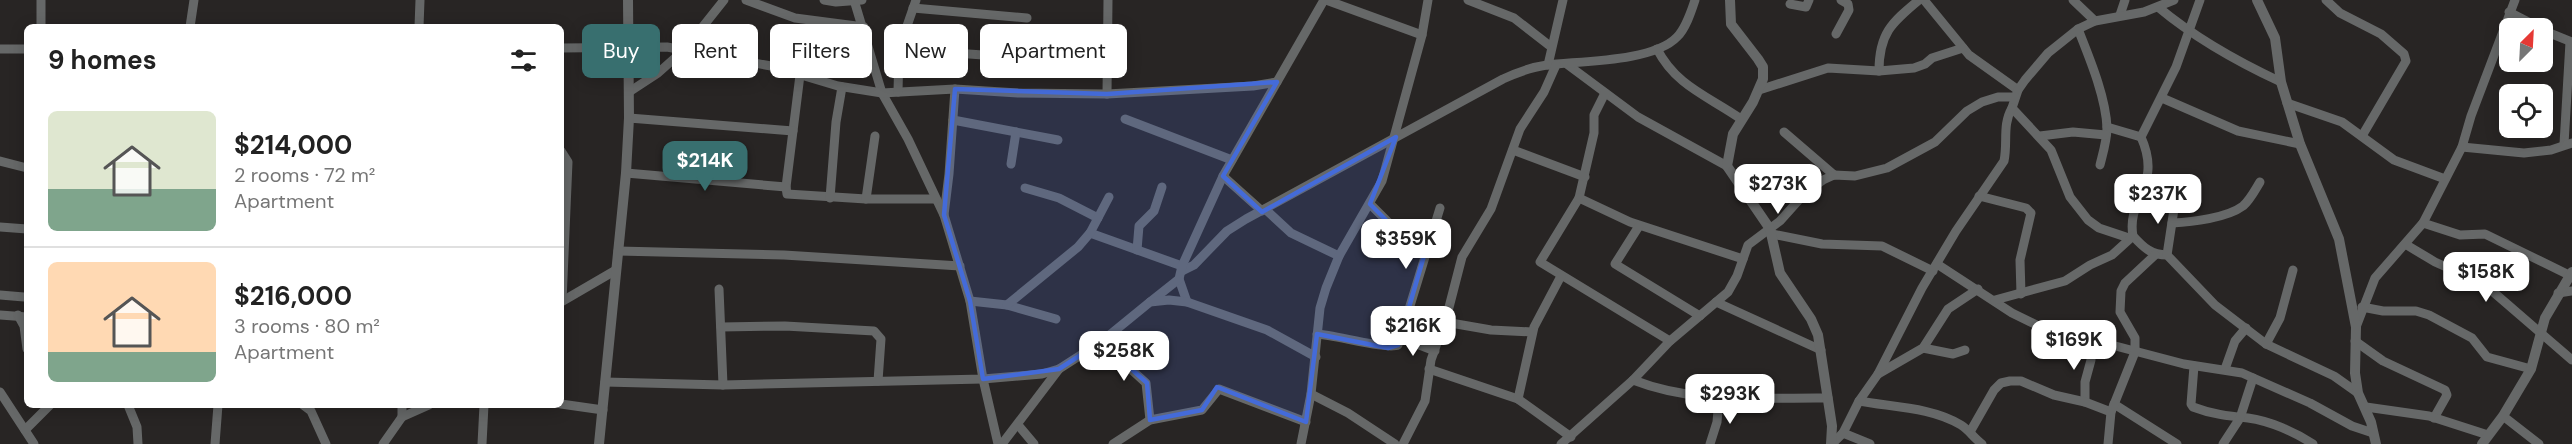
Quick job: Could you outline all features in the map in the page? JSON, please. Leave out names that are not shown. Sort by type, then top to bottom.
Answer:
[{"type":"street","points":[[41,0],[41,24]]},
{"type":"street","points":[[190,24],[194,0]]},
{"type":"street","points":[[419,24],[420,0]]},
{"type":"street","points":[[628,0],[628,24]]},
{"type":"street","points":[[705,24],[724,0]]},
{"type":"street","points":[[746,0],[795,18],[841,24]]},
{"type":"street","points":[[824,0],[857,0],[863,24]]},
{"type":"street","points":[[1107,94],[1108,0]]},
{"type":"street","points":[[1187,302],[1181,272],[1223,176],[1325,0],[1422,35]]},
{"type":"street","points":[[1301,444],[1311,394],[1317,334],[1326,288],[1338,256],[1382,181],[1396,137],[1422,35],[1428,0]]},
{"type":"street","points":[[1468,0],[1514,18],[1550,46]]},
{"type":"street","points":[[1403,444],[1425,400],[1429,369],[1445,322],[1462,256],[1491,209],[1525,119],[1544,92],[1552,65],[1550,46],[1563,0]]},
{"type":"street","points":[[605,382],[723,385],[983,379],[1042,374],[1059,369],[1101,342],[1150,302],[1181,272],[1194,265],[1227,231],[1331,171],[1503,79],[1552,65],[1626,57],[1657,49],[1678,36],[1695,0]]},
{"type":"street","points":[[1727,166],[1729,146],[1763,79],[1763,67],[1731,24],[1730,0]]},
{"type":"street","points":[[1790,4],[1806,7],[1809,0]]},
{"type":"street","points":[[1836,34],[1849,10],[1848,4],[1841,0]]},
{"type":"street","points":[[1879,71],[1881,44],[1888,30],[1919,0]]},
{"type":"street","points":[[1924,0],[1963,48],[2016,93]]},
{"type":"street","points":[[2073,0],[2095,21]]},
{"type":"street","points":[[2120,15],[2125,0]]},
{"type":"street","points":[[1831,444],[1843,433],[1859,401],[1878,374],[1935,268],[1978,196],[2004,161],[2007,148],[2006,117],[2012,108],[2016,93],[2048,53],[2078,29],[2095,21],[2174,0]]},
{"type":"street","points":[[1995,300],[2065,281],[2112,255],[2131,237],[2132,220],[2149,178],[2149,160],[2141,137],[2176,67],[2200,0]]},
{"type":"street","points":[[2257,0],[2275,38],[2282,82],[2300,144],[2339,239],[2356,327]]},
{"type":"street","points":[[2326,0],[2340,13],[2381,34],[2404,54],[2406,61],[2362,136]]},
{"type":"street","points":[[2375,439],[2366,407],[2358,393],[2355,373],[2356,327],[2362,307],[2375,278],[2423,223],[2462,147],[2515,0]]},
{"type":"street","points":[[907,24],[913,2],[1027,18]]},
{"type":"street","points":[[2160,4],[2189,30],[2237,60],[2282,82]]},
{"type":"street","points":[[2509,12],[2520,18]]},
{"type":"street","points":[[2078,29],[2098,88],[2107,131],[2100,165]]},
{"type":"street","points":[[2462,147],[2524,153],[2551,150],[2568,144],[2571,42],[2553,34]]},
{"type":"street","points":[[564,48],[582,47]]},
{"type":"street","points":[[1759,90],[1828,68],[1879,71],[1921,66],[1932,58],[1963,48]]},
{"type":"street","points":[[0,49],[24,49]]},
{"type":"street","points":[[1657,49],[1665,64],[1677,78],[1741,119]]},
{"type":"street","points":[[872,56],[882,93],[908,139],[944,215],[970,301],[983,379],[1000,444]]},
{"type":"street","points":[[629,92],[672,61]]},
{"type":"street","points":[[1568,65],[1663,133],[1727,166],[1771,231],[1780,273],[1811,320],[1818,335],[1832,426],[1831,444]]},
{"type":"street","points":[[599,444],[626,173],[629,78]]},
{"type":"street","points":[[800,78],[786,186],[787,194],[866,200],[936,199]]},
{"type":"street","points":[[810,78],[842,87],[882,93],[955,89],[1050,94],[1107,94],[1253,86],[1276,82]]},
{"type":"street","points":[[898,78],[898,92]]},
{"type":"street","points":[[830,198],[836,122],[842,87]]},
{"type":"street","points":[[944,215],[950,174],[955,89]]},
{"type":"street","points":[[1605,93],[1594,115],[1594,133],[1579,198],[1573,212],[1540,262],[1670,341]]},
{"type":"street","points":[[1561,444],[1633,380],[1670,341],[1716,303],[1734,283],[1752,240],[1771,231],[1806,192],[1834,175],[1855,176],[1887,168],[1935,142],[1966,111],[1982,102],[2016,93]]},
{"type":"street","points":[[2162,98],[2253,136],[2300,144]]},
{"type":"street","points":[[2287,103],[2327,116],[2362,136],[2394,160],[2445,179]]},
{"type":"street","points":[[2012,108],[2051,150],[2070,197],[2088,220],[2099,228],[2131,237],[2155,255],[2167,255],[2199,291],[2266,344],[2334,376],[2358,393]]},
{"type":"street","points":[[629,118],[793,131]]},
{"type":"street","points":[[1125,119],[1232,160]]},
{"type":"street","points":[[953,120],[1058,140]]},
{"type":"street","points":[[2040,136],[2107,131],[2141,137]]},
{"type":"street","points":[[1011,164],[1016,132]]},
{"type":"street","points":[[1784,132],[1834,175]]},
{"type":"street","points":[[866,200],[875,136]]},
{"type":"street","points":[[1513,150],[1585,177]]},
{"type":"street","points":[[564,155],[568,162],[564,207]]},
{"type":"street","points":[[0,161],[24,167]]},
{"type":"street","points":[[626,173],[786,186]]},
{"type":"street","points":[[1223,176],[1291,233],[1338,256]]},
{"type":"street","points":[[2149,178],[2175,191],[2167,255]]},
{"type":"street","points":[[2172,223],[2202,219],[2237,209],[2249,199],[2260,182]]},
{"type":"street","points":[[1137,250],[1139,226],[1154,211],[1162,187]]},
{"type":"street","points":[[1024,188],[1059,198],[1098,218]]},
{"type":"street","points":[[1978,196],[2026,208],[2031,213],[2020,260],[2021,294]]},
{"type":"street","points":[[1007,304],[1049,272],[1090,233],[1109,197]]},
{"type":"street","points":[[1579,198],[1639,226],[1743,258]]},
{"type":"street","points":[[1370,204],[1396,230],[1426,249]]},
{"type":"street","points":[[1317,334],[1341,336],[1388,348],[1398,345],[1440,208]]},
{"type":"street","points":[[2366,407],[2413,412],[2434,418],[2485,440],[2503,416],[2531,369],[2541,332],[2558,293],[2570,274],[2485,234],[2460,235],[2423,223]]},
{"type":"street","points":[[1639,226],[1615,264],[1700,316]]},
{"type":"street","points":[[0,228],[24,229]]},
{"type":"street","points":[[1771,231],[1822,244],[1882,246],[1978,289],[2013,313],[2061,337],[2075,341],[2091,341],[2194,366],[2225,369],[2253,378],[2310,403],[2375,439]]},
{"type":"street","points":[[1090,233],[1137,250],[1181,272]]},
{"type":"street","points":[[2405,244],[2435,262],[2484,284],[2571,358]]},
{"type":"street","points":[[618,252],[784,255],[960,266]]},
{"type":"street","points":[[2108,444],[2112,408],[2135,352],[2135,338],[2120,312],[2121,291],[2125,283],[2155,255]]},
{"type":"street","points":[[564,301],[616,270]]},
{"type":"street","points":[[2266,344],[2280,318],[2293,270]]},
{"type":"street","points":[[1518,399],[1532,332],[1561,276]]},
{"type":"street","points":[[719,289],[723,385]]},
{"type":"street","points":[[1878,374],[1923,348],[1948,309],[1978,289]]},
{"type":"street","points":[[2558,293],[2572,291]]},
{"type":"street","points":[[0,295],[24,297]]},
{"type":"street","points":[[1150,302],[1169,300],[1187,302],[1267,330],[1316,357]]},
{"type":"street","points":[[970,301],[1007,304],[1056,319]]},
{"type":"street","points":[[1716,303],[1821,350]]},
{"type":"street","points":[[2362,307],[2429,315],[2472,338],[2487,357],[2531,369]]},
{"type":"street","points":[[0,315],[23,316]]},
{"type":"street","points":[[1445,322],[1491,330],[1532,332]]},
{"type":"street","points":[[721,327],[785,326],[874,331],[881,339],[878,381]]},
{"type":"street","points":[[2225,369],[2235,341],[2246,328]]},
{"type":"street","points":[[1401,338],[1435,351]]},
{"type":"street","points":[[2085,402],[2091,341]]},
{"type":"street","points":[[2355,341],[2383,361],[2445,390],[2447,395],[2434,418]]},
{"type":"street","points":[[1101,342],[1146,383],[1150,420]]},
{"type":"street","points":[[1923,348],[1953,354],[1965,350]]},
{"type":"street","points":[[2194,366],[2192,406],[2222,416],[2272,425],[2313,444]]},
{"type":"street","points":[[1000,444],[1018,425],[1059,369]]},
{"type":"street","points":[[1429,369],[1518,399],[1571,436]]},
{"type":"street","points":[[2223,444],[2240,418],[2253,378]]},
{"type":"street","points":[[1633,380],[1683,396],[1719,399],[1828,398]]},
{"type":"street","points":[[1970,432],[1994,390],[2001,383],[2021,381],[2054,395],[2112,408],[2177,444]]},
{"type":"street","points":[[1113,444],[1150,420],[1202,410],[1219,389],[1306,422]]},
{"type":"street","points":[[0,392],[34,444]]},
{"type":"street","points":[[1311,394],[1348,412],[1395,444]]},
{"type":"street","points":[[1710,444],[1717,422],[1719,399]]},
{"type":"street","points":[[1859,401],[1926,412],[1948,419],[1970,432],[1982,444]]},
{"type":"street","points":[[564,404],[603,410]]},
{"type":"street","points":[[25,429],[47,408]]},
{"type":"street","points":[[129,408],[137,427],[138,444]]},
{"type":"street","points":[[215,444],[218,408]]},
{"type":"street","points":[[309,408],[326,444]]},
{"type":"street","points":[[402,408],[402,417]]},
{"type":"street","points":[[383,444],[402,417],[422,408]]},
{"type":"street","points":[[482,444],[484,408]]},
{"type":"street","points":[[2503,416],[2539,444]]},
{"type":"street","points":[[1018,425],[1034,444]]},
{"type":"street","points":[[1843,433],[1869,444]]},
{"type":"highlighted area","points":[[1277,82],[1223,176],[1262,212],[1396,137],[1370,204],[1396,230],[1426,249],[1398,345],[1388,348],[1317,334],[1306,422],[1217,387],[1202,410],[1150,420],[1147,383],[1101,342],[1059,369],[983,379],[970,301],[944,215],[955,89],[1107,94]]}]
